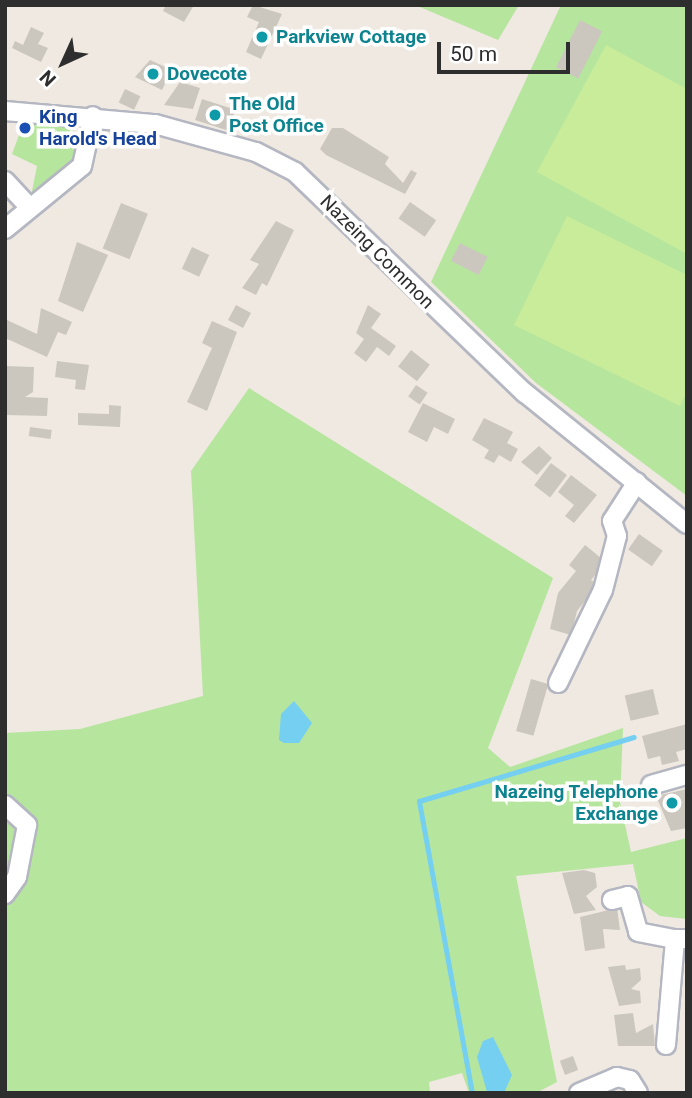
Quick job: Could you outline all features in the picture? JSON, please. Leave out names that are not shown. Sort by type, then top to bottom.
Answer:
[{"type":"street","name":"Nazeing Common","points":[[5,111],[93,116],[210,137],[295,172],[478,350],[687,524]]},
{"type":"street","points":[[5,229],[82,166],[93,116]]},
{"type":"street","points":[[5,181],[29,207]]},
{"type":"street","points":[[558,683],[603,590],[617,536],[612,522],[637,482]]},
{"type":"street","points":[[651,785],[687,775]]},
{"type":"street","points":[[5,805],[27,825],[17,877],[5,894]]},
{"type":"street","points":[[612,900],[628,896],[638,932],[681,939],[666,1045]]},
{"type":"street","points":[[579,1093],[617,1077],[630,1080],[638,1093]]},
{"type":"green space","points":[[415,5],[519,5],[498,40]]},
{"type":"green space","points":[[561,5],[687,5],[687,496],[536,383],[431,282]]},
{"type":"green space","points":[[606,45],[687,89],[687,254],[537,172]]},
{"type":"green space","points":[[25,119],[69,121],[83,149],[77,166],[30,201],[37,166],[12,154]]},
{"type":"green space","points":[[567,216],[687,275],[687,391],[680,406],[514,325]]},
{"type":"green space","points":[[249,388],[553,578],[488,748],[510,767],[623,728],[620,802],[631,852],[687,838],[687,919],[660,916],[641,902],[633,864],[516,876],[557,1082],[536,1093],[469,1093],[462,1073],[429,1082],[430,1093],[5,1093],[5,733],[80,729],[203,696],[191,471]]},
{"type":"water","points":[[294,701],[312,723],[299,743],[284,743],[279,740],[281,714]]},
{"type":"water","points":[[493,1037],[512,1075],[504,1093],[487,1092],[477,1057],[483,1041]]},
{"type":"building","points":[[166,5],[194,5],[184,22],[163,11]]},
{"type":"building","name":"Parkview Cottage","points":[[253,5],[282,14],[261,59],[246,52],[259,22],[247,17]]},
{"type":"building","points":[[580,20],[602,31],[578,79],[556,67]]},
{"type":"building","points":[[31,27],[44,33],[38,44],[48,48],[41,62],[12,48],[15,41],[23,45]]},
{"type":"building","name":"Dovecote","points":[[150,60],[172,70],[162,90],[135,77]]},
{"type":"building","points":[[180,82],[200,88],[193,109],[164,105]]},
{"type":"building","points":[[125,89],[140,96],[134,110],[119,103]]},
{"type":"building","name":"The Old Post Office","points":[[202,99],[235,110],[228,131],[195,120]]},
{"type":"building","points":[[332,128],[343,128],[389,157],[385,164],[403,183],[411,170],[417,173],[405,194],[326,155],[320,149]]},
{"type":"building","points":[[410,202],[436,220],[425,237],[399,218]]},
{"type":"building","points":[[121,203],[148,214],[130,259],[103,248]]},
{"type":"building","points":[[276,221],[294,230],[267,286],[262,283],[256,295],[242,288],[259,264],[250,260]]},
{"type":"building","points":[[77,242],[108,255],[83,312],[58,301]]},
{"type":"building","points":[[460,243],[488,257],[479,275],[451,261]]},
{"type":"building","points":[[192,247],[209,255],[199,277],[182,269]]},
{"type":"building","points":[[236,305],[251,313],[243,328],[228,320]]},
{"type":"building","points":[[368,305],[381,314],[371,328],[396,346],[389,356],[377,347],[366,362],[354,353],[364,339],[356,333]]},
{"type":"building","points":[[41,308],[72,322],[66,335],[58,332],[47,357],[5,338],[7,320],[37,334]]},
{"type":"building","points":[[212,321],[237,332],[207,411],[187,402],[212,348],[202,343]]},
{"type":"building","points":[[411,350],[430,365],[417,381],[398,367]]},
{"type":"building","points":[[57,361],[89,365],[85,390],[75,389],[76,380],[55,377]]},
{"type":"building","points":[[5,366],[34,367],[33,392],[25,397],[48,398],[47,416],[5,415]]},
{"type":"building","points":[[416,385],[428,393],[420,404],[408,397]]},
{"type":"building","points":[[423,403],[455,419],[448,434],[434,427],[427,442],[408,432]]},
{"type":"building","points":[[109,405],[121,406],[120,427],[78,425],[78,413],[109,414]]},
{"type":"building","points":[[484,418],[513,432],[507,443],[518,449],[511,462],[499,455],[494,463],[484,458],[489,450],[472,440]]},
{"type":"building","points":[[30,427],[52,430],[51,439],[29,436]]},
{"type":"building","points":[[539,446],[552,458],[537,475],[521,462]]},
{"type":"building","points":[[551,463],[567,475],[550,497],[534,485]]},
{"type":"building","points":[[571,475],[597,495],[574,523],[565,516],[574,505],[558,492]]},
{"type":"building","points":[[639,534],[663,551],[652,566],[628,550]]},
{"type":"building","points":[[585,545],[606,562],[591,580],[598,585],[577,611],[571,635],[550,629],[558,593],[576,571],[569,565]]},
{"type":"building","points":[[531,679],[548,684],[533,736],[516,731]]},
{"type":"building","points":[[653,689],[659,714],[631,721],[625,696]]},
{"type":"building","points":[[687,724],[687,749],[676,752],[679,761],[662,765],[660,756],[648,759],[642,736]]},
{"type":"building","name":"Nazeing Telephone Exchange","points":[[687,789],[687,828],[671,831],[656,796]]},
{"type":"building","points":[[584,870],[595,873],[597,887],[586,896],[596,910],[574,914],[562,873]]},
{"type":"building","points":[[617,908],[620,930],[603,929],[605,948],[585,951],[580,917]]},
{"type":"building","points":[[625,965],[626,970],[640,968],[641,980],[631,989],[640,991],[641,1003],[619,1006],[608,967]]},
{"type":"building","points":[[633,1013],[636,1033],[653,1024],[655,1046],[618,1046],[614,1015]]},
{"type":"building","points":[[573,1056],[578,1070],[565,1075],[560,1061]]},
{"type":"waterway","points":[[472,1093],[419,801],[634,737]]},
{"type":"place","name":"Parkview Cottage","points":[[262,37]]},
{"type":"place","name":"Dovecote","points":[[153,74]]},
{"type":"place","name":"The Old Post Office","points":[[215,115]]},
{"type":"place","name":"King Harold's Head","points":[[25,128]]},
{"type":"place","name":"Nazeing Telephone Exchange","points":[[672,803]]}]
